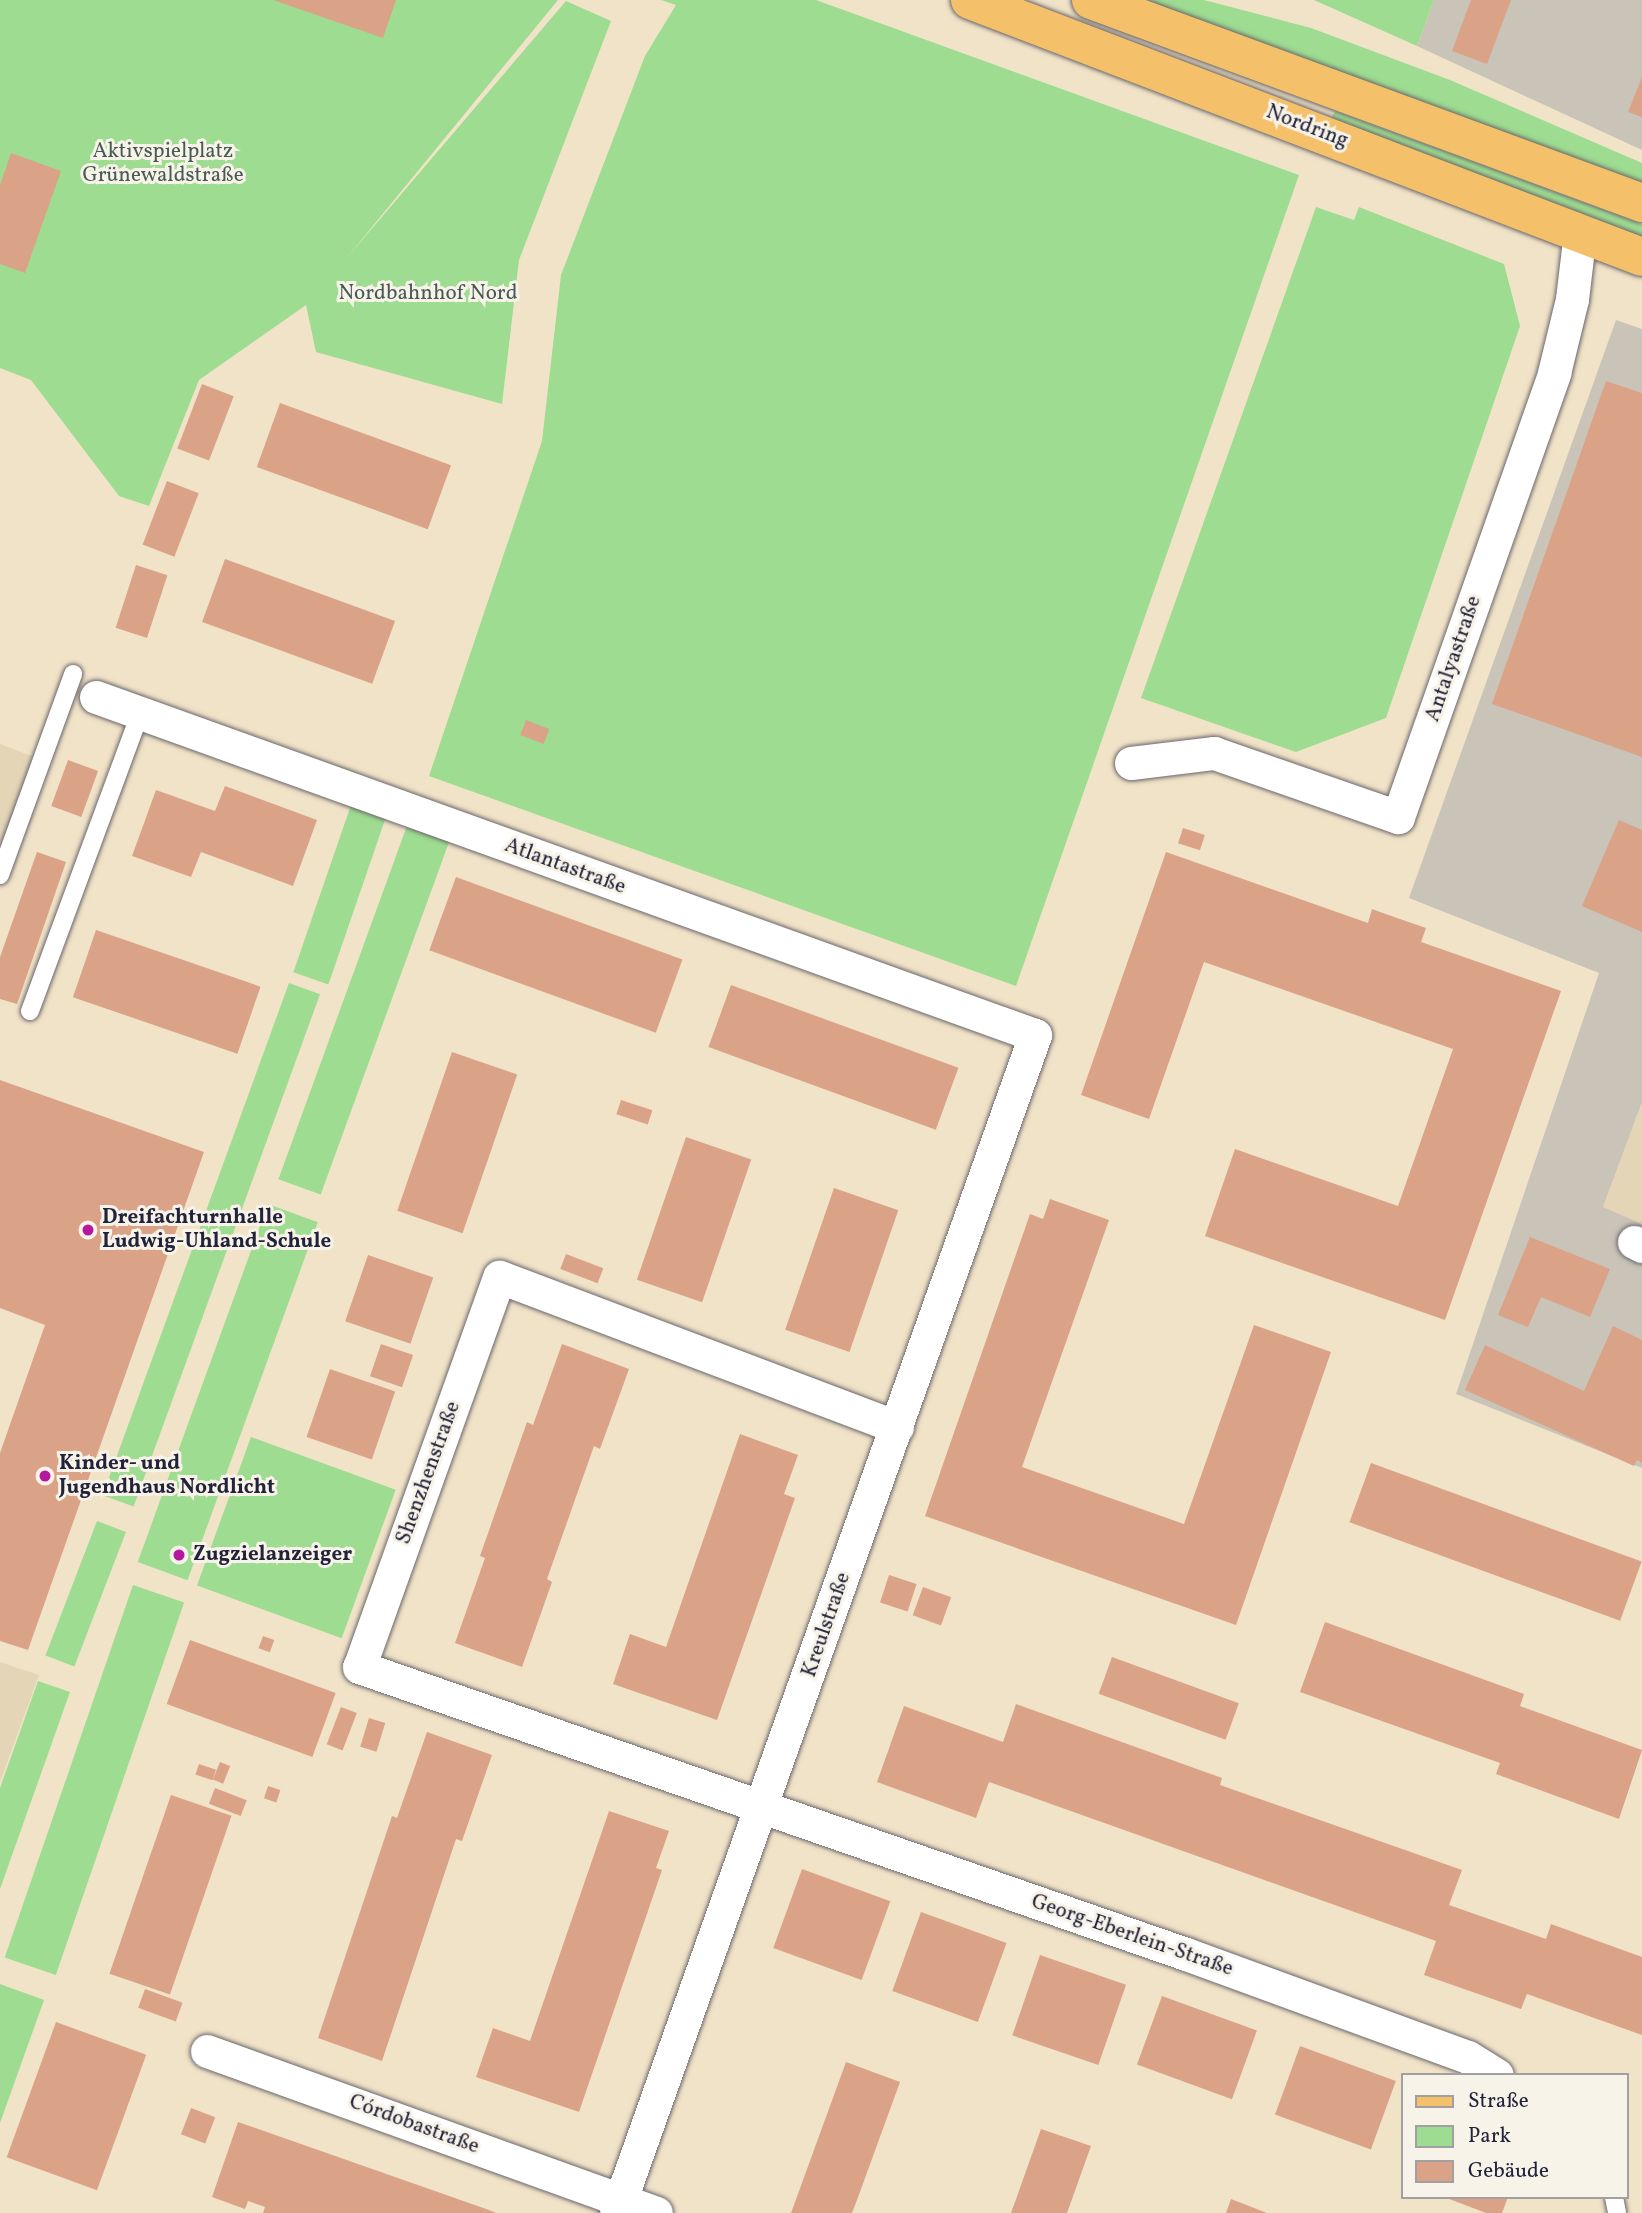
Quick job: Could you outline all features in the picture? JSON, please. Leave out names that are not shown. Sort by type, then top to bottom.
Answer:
[{"type":"main road","name":"Nordring","points":[[970,0],[1642,257]]},
{"type":"main road","name":"Nordring","points":[[1091,0],[1642,203]]},
{"type":"street","name":"Antalyastraße","points":[[1132,762],[1214,753],[1398,817],[1554,373],[1572,299],[1580,232]]},
{"type":"street","name":"Atlantastraße","points":[[85,686],[140,713],[1035,1035]]},
{"type":"street","name":"Kreulstraße","points":[[618,2207],[763,1807],[1035,1035]]},
{"type":"street","name":"Shenzhenstraße","points":[[763,1807],[359,1667],[499,1278],[897,1427]]},
{"type":"street","name":"Georg-Eberlein-Straße","points":[[763,1807],[1468,2057],[1494,2073]]},
{"type":"street","name":"Córdobastraße","points":[[207,2051],[618,2207],[656,2213]]},
{"type":"lane","points":[[0,875],[85,686]]},
{"type":"lane","points":[[30,1011],[140,713]]},
{"type":"shaded area","points":[[1434,0],[1642,0],[1642,150],[1417,46]]},
{"type":"shaded area","points":[[1616,320],[1642,329],[1642,1102],[1603,1207],[1642,1224],[1642,1468],[1456,1394],[1599,973],[1409,898]]},
{"type":"shaded area","points":[[0,744],[34,757],[0,853]]},
{"type":"shaded area","points":[[1642,1102],[1642,1224],[1603,1207]]},
{"type":"shaded area","points":[[0,1662],[39,1675],[0,1782]]},
{"type":"green space","name":"Aktivspielplatz Grünewaldstraße","points":[[0,0],[558,0],[345,260],[566,1],[611,21],[519,260],[502,404],[316,352],[306,305],[199,380],[149,506],[119,496],[31,380],[0,368]]},
{"type":"green space","points":[[661,0],[816,0],[1299,175],[1016,986],[429,776],[542,441],[561,275],[645,56],[676,5]]},
{"type":"green space","points":[[1141,0],[1204,0],[1311,28],[1450,80],[1642,163],[1642,185]]},
{"type":"green space","points":[[1314,0],[1434,0],[1417,46]]},
{"type":"green space","points":[[1335,111],[1642,224],[1642,241],[1331,119]]},
{"type":"green space","points":[[1316,207],[1354,220],[1359,207],[1504,264],[1520,326],[1386,718],[1296,752],[1141,698]]},
{"type":"green space","points":[[351,805],[386,817],[328,984],[293,972]]},
{"type":"green space","points":[[408,823],[450,838],[321,1195],[278,1179]]},
{"type":"green space","points":[[289,983],[320,994],[134,1506],[103,1495]]},
{"type":"green space","points":[[268,1204],[318,1222],[187,1580],[138,1562]]},
{"type":"green space","points":[[251,1437],[396,1490],[342,1638],[197,1585]]},
{"type":"green space","points":[[97,1521],[126,1532],[74,1667],[45,1655]]},
{"type":"green space","points":[[133,1585],[184,1603],[56,1975],[5,1958]]},
{"type":"green space","points":[[38,1681],[70,1692],[0,1889],[0,1788]]},
{"type":"green space","points":[[0,1984],[44,2000],[0,2123]]},
{"type":"building","points":[[273,0],[396,0],[383,38]]},
{"type":"building","points":[[1471,0],[1511,0],[1487,64],[1452,51]]},
{"type":"building","points":[[1642,77],[1642,117],[1628,112]]},
{"type":"building","points":[[11,153],[61,171],[25,273],[0,264],[0,185]]},
{"type":"building","points":[[1606,381],[1642,393],[1642,757],[1492,704]]},
{"type":"building","points":[[202,384],[234,396],[209,461],[177,448]]},
{"type":"building","points":[[280,403],[451,465],[428,529],[257,467]]},
{"type":"building","points":[[167,481],[199,493],[174,557],[143,544]]},
{"type":"building","points":[[225,559],[395,621],[372,684],[202,622]]},
{"type":"building","points":[[136,565],[167,575],[147,638],[116,628]]},
{"type":"building","points":[[526,720],[549,729],[544,744],[520,735]]},
{"type":"building","points":[[68,760],[98,771],[81,817],[51,806]]},
{"type":"building","points":[[225,786],[317,820],[293,886],[201,852],[191,877],[132,856],[156,790],[215,811]]},
{"type":"building","points":[[1619,820],[1642,830],[1642,932],[1582,906]]},
{"type":"building","points":[[1183,828],[1205,835],[1200,850],[1178,843]]},
{"type":"building","points":[[37,852],[66,862],[17,1004],[0,999],[0,957]]},
{"type":"building","points":[[1166,852],[1368,923],[1372,909],[1426,928],[1421,942],[1561,991],[1445,1320],[1205,1236],[1235,1149],[1398,1206],[1453,1049],[1204,962],[1149,1119],[1081,1095]]},
{"type":"building","points":[[456,877],[682,959],[656,1033],[429,950]]},
{"type":"building","points":[[96,930],[261,987],[237,1054],[73,997]]},
{"type":"building","points":[[731,985],[958,1068],[936,1130],[708,1047]]},
{"type":"building","points":[[452,1052],[517,1074],[463,1233],[397,1211]]},
{"type":"building","name":"Dreifachturnhalle Ludwig-Uhland-Schule","points":[[0,1080],[204,1152],[28,1650],[0,1641],[0,1453],[45,1325],[0,1308]]},
{"type":"building","points":[[621,1100],[652,1110],[648,1124],[616,1114]]},
{"type":"building","points":[[686,1137],[751,1159],[702,1302],[637,1280]]},
{"type":"building","points":[[834,1188],[898,1210],[849,1352],[785,1330]]},
{"type":"building","points":[[1050,1199],[1109,1220],[1022,1467],[1184,1524],[1254,1325],[1331,1352],[1236,1625],[925,1516],[1030,1214],[1043,1219]]},
{"type":"building","points":[[1530,1237],[1610,1269],[1590,1317],[1541,1297],[1528,1327],[1498,1315]]},
{"type":"building","points":[[566,1254],[603,1268],[598,1283],[560,1269]]},
{"type":"building","points":[[368,1255],[433,1277],[410,1344],[345,1321]]},
{"type":"building","points":[[1613,1326],[1642,1340],[1642,1463],[1637,1460],[1634,1466],[1465,1390],[1485,1345],[1584,1391]]},
{"type":"building","points":[[381,1344],[413,1355],[402,1387],[370,1376]]},
{"type":"building","points":[[562,1344],[629,1369],[600,1449],[594,1446],[547,1579],[552,1582],[522,1667],[455,1643],[485,1558],[480,1556],[527,1422],[533,1425]]},
{"type":"building","points":[[330,1369],[395,1391],[372,1460],[307,1437]]},
{"type":"building","points":[[740,1434],[798,1455],[784,1494],[795,1498],[717,1720],[613,1684],[630,1634],[666,1647]]},
{"type":"building","points":[[1371,1463],[1642,1562],[1620,1621],[1349,1522]]},
{"type":"building","points":[[889,1575],[917,1584],[908,1612],[880,1603]]},
{"type":"building","points":[[923,1587],[951,1597],[941,1625],[913,1615]]},
{"type":"building","points":[[1325,1622],[1524,1694],[1520,1706],[1642,1750],[1619,1819],[1496,1774],[1500,1763],[1300,1692]]},
{"type":"building","points":[[263,1636],[274,1640],[270,1652],[259,1648]]},
{"type":"building","points":[[190,1640],[336,1693],[312,1757],[167,1704]]},
{"type":"building","points":[[1112,1657],[1239,1703],[1226,1740],[1099,1694]]},
{"type":"building","points":[[1016,1704],[1222,1778],[1220,1785],[1462,1870],[1449,1905],[1546,1939],[1551,1924],[1642,1957],[1642,2035],[1527,1994],[1521,2009],[1424,1975],[1436,1941],[989,1782],[976,1818],[877,1782],[904,1706],[1003,1742]]},
{"type":"building","points":[[341,1707],[357,1713],[343,1750],[327,1744]]},
{"type":"building","points":[[369,1718],[385,1723],[376,1752],[360,1747]]},
{"type":"building","points":[[427,1732],[492,1755],[462,1841],[456,1839],[382,2061],[318,2038],[392,1816],[397,1818]]},
{"type":"building","points":[[220,1762],[230,1766],[223,1784],[213,1780]]},
{"type":"building","points":[[199,1764],[216,1770],[212,1780],[195,1774]]},
{"type":"building","points":[[268,1786],[280,1790],[276,1802],[264,1798]]},
{"type":"building","points":[[215,1788],[247,1800],[241,1816],[209,1804]]},
{"type":"building","points":[[171,1795],[232,1816],[170,1995],[109,1974]]},
{"type":"building","points":[[609,1811],[669,1831],[656,1868],[662,1870],[579,2112],[476,2077],[493,2028],[530,2041]]},
{"type":"building","points":[[802,1869],[890,1901],[862,1980],[773,1948]]},
{"type":"building","points":[[921,1912],[1007,1943],[978,2022],[892,1991]]},
{"type":"building","points":[[1040,1955],[1126,1985],[1098,2065],[1012,2035]]},
{"type":"building","points":[[145,1989],[183,2003],[176,2021],[138,2008]]},
{"type":"building","points":[[1162,1996],[1257,2031],[1232,2099],[1137,2065]]},
{"type":"building","points":[[56,2022],[146,2055],[97,2190],[7,2157]]},
{"type":"building","points":[[1300,2046],[1396,2081],[1371,2149],[1275,2115]]},
{"type":"building","points":[[846,2062],[900,2082],[852,2213],[791,2213]]},
{"type":"building","points":[[191,2108],[215,2117],[205,2143],[181,2134]]},
{"type":"building","points":[[238,2122],[496,2213],[263,2213],[265,2207],[248,2201],[245,2209],[212,2197]]},
{"type":"building","points":[[1041,2129],[1091,2146],[1067,2213],[1011,2213]]},
{"type":"building","points":[[1231,2199],[1267,2213],[1226,2213]]},
{"type":"building","points":[[1449,2199],[1507,2199],[1502,2213],[1486,2213]]},
{"type":"place","name":"Dreifachturnhalle Ludwig-Uhland-Schule","points":[[88,1230]]},
{"type":"place","name":"Kinder- und Jugendhaus Nordlicht","points":[[45,1476]]},
{"type":"place","name":"Zugzielanzeiger","points":[[179,1555]]},
{"type":"park label","name":"Nordbahnhof Nord","points":[[428,294]]}]
